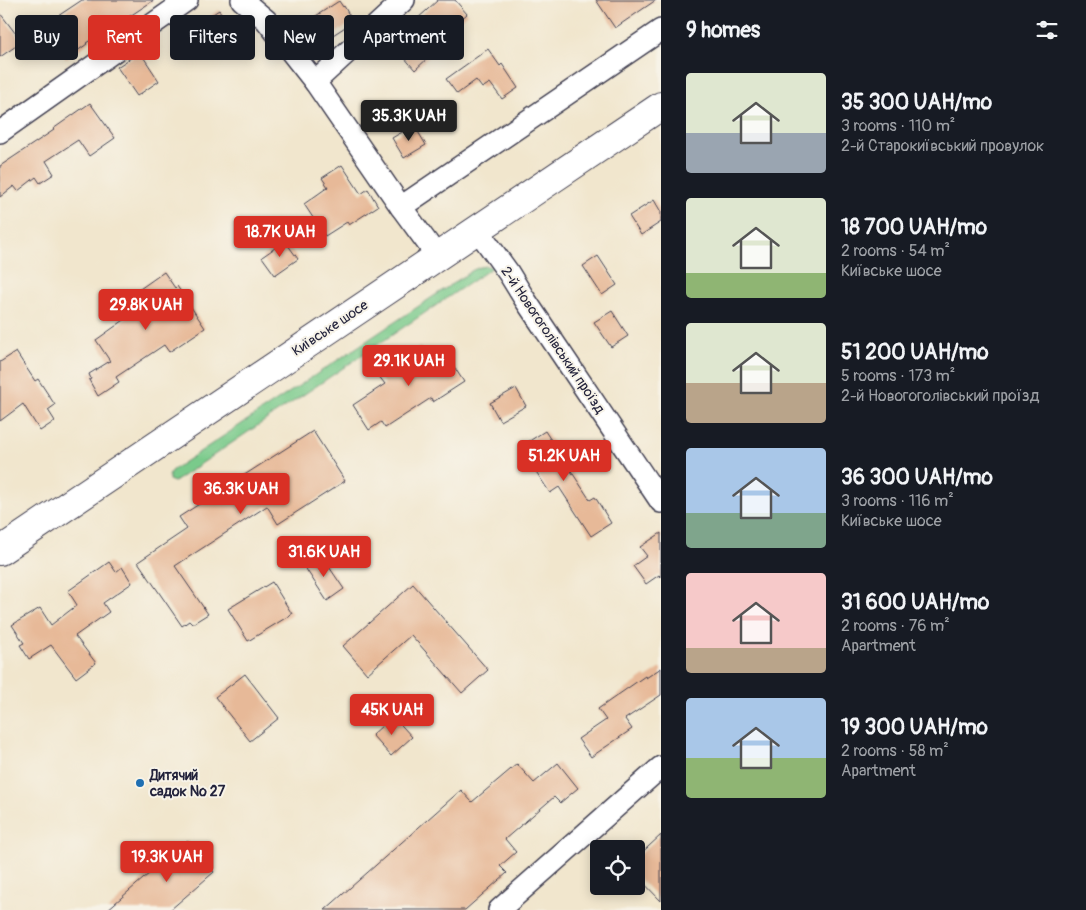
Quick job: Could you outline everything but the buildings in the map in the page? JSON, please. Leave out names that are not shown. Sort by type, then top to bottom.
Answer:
[{"type":"main road","name":"Київське шосе","points":[[0,551],[661,106]]},
{"type":"street","points":[[0,132],[187,0]]},
{"type":"street","points":[[242,0],[266,20],[315,82],[437,256]]},
{"type":"street","points":[[315,82],[404,0]]},
{"type":"street","points":[[401,207],[661,30]]},
{"type":"street","name":"2-й Новогоголівський проїзд","points":[[477,229],[508,272],[661,502]]},
{"type":"street","points":[[499,910],[661,767]]},
{"type":"green space","points":[[487,266],[493,267],[174,482],[169,480],[171,471],[473,270]]},
{"type":"place","name":"Дитячий садок № 27","points":[[140,783]]}]
